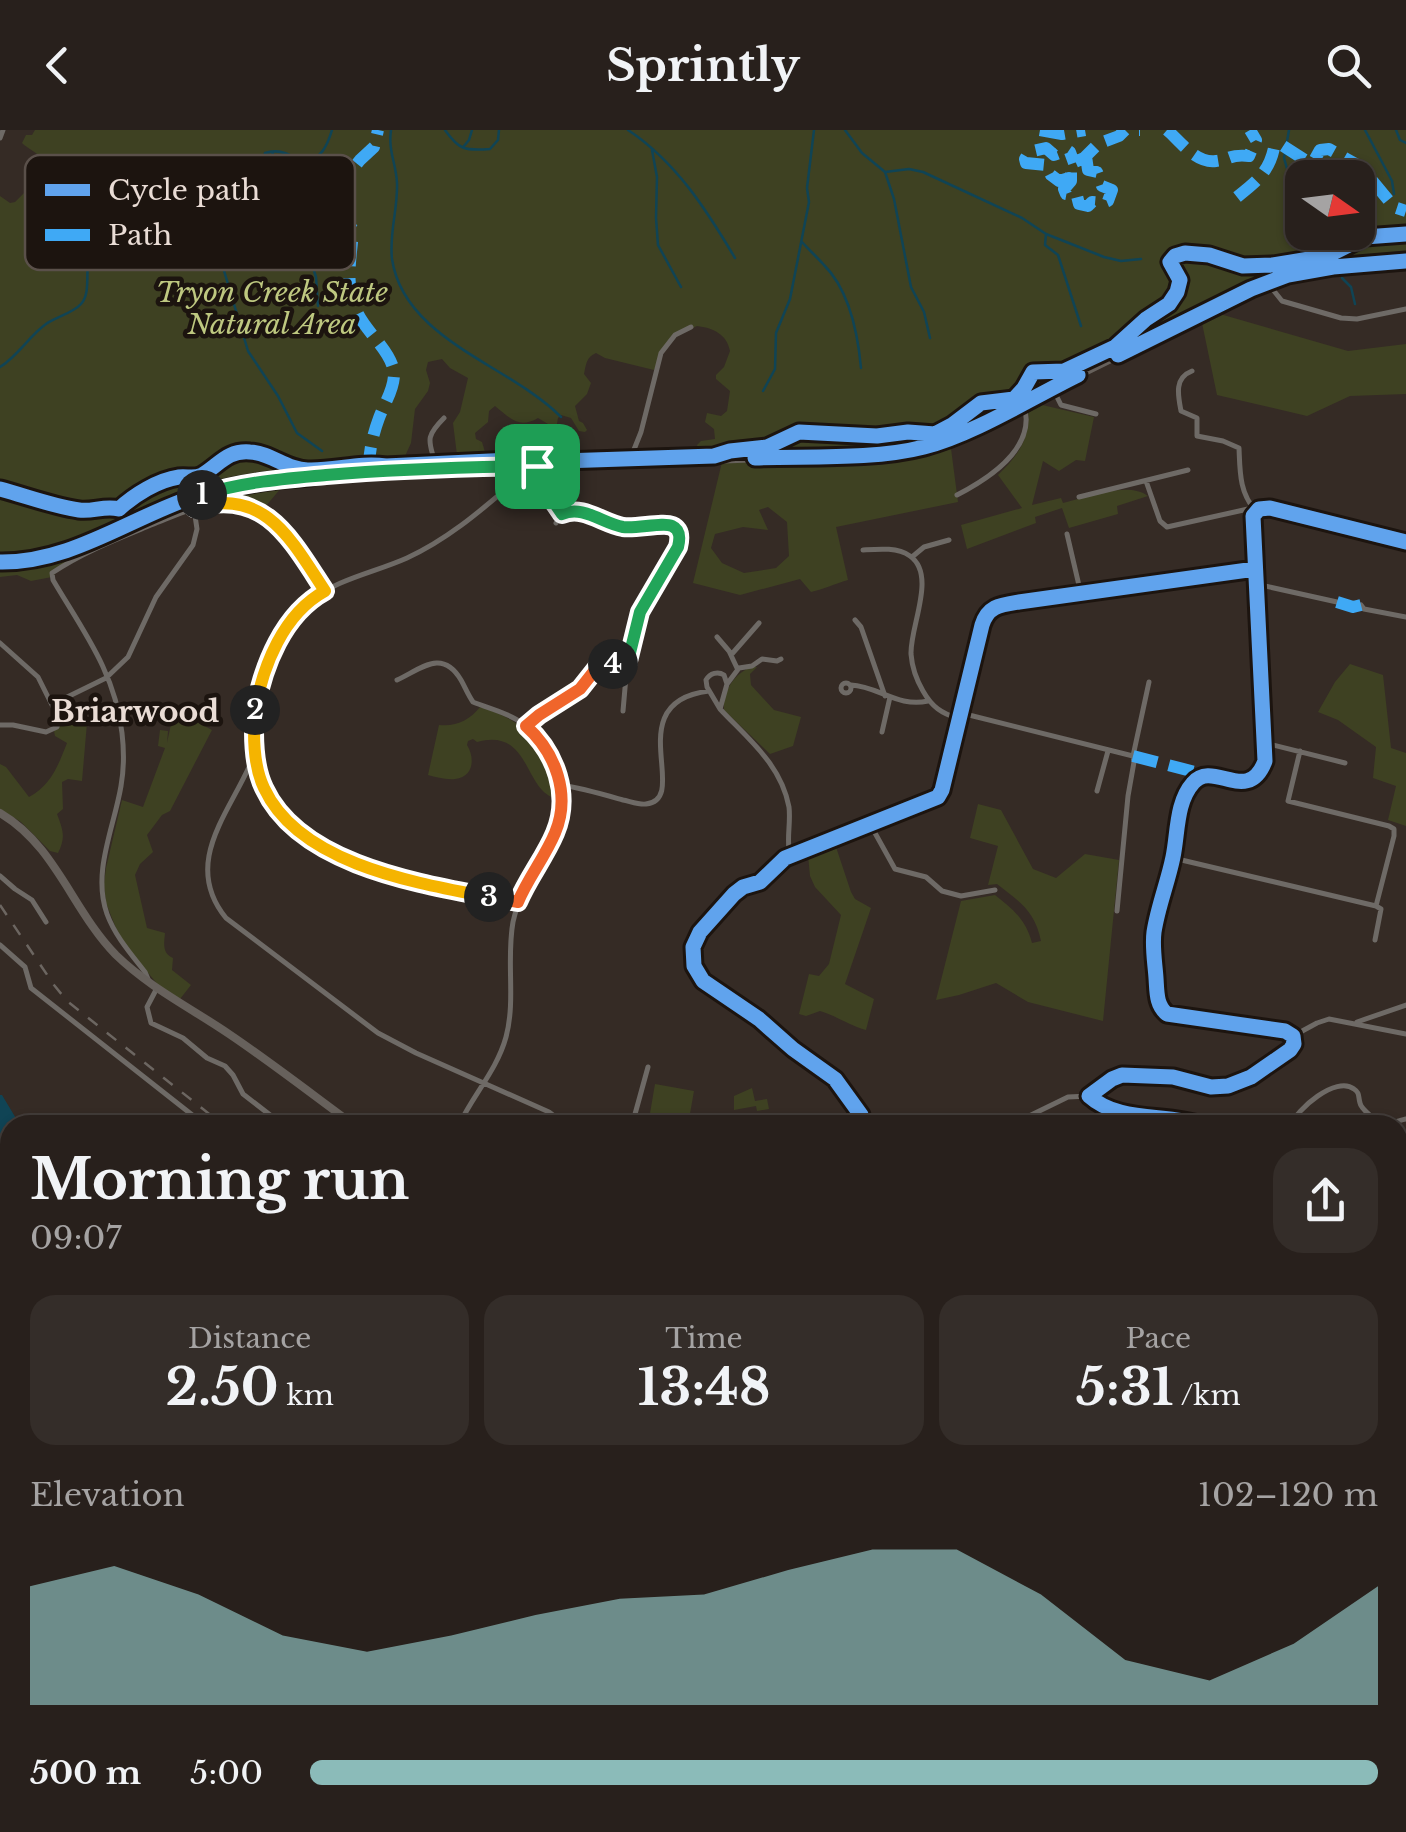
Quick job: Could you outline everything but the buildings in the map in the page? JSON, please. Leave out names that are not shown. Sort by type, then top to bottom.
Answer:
[{"type":"main road","points":[[0,562],[28,562],[60,554],[191,498],[254,482],[436,468],[903,451],[950,438],[1271,280],[1314,270],[1406,261]]},
{"type":"main road","points":[[0,813],[39,844],[90,924],[117,956],[340,1115]]},
{"type":"street","points":[[0,138],[4,130]]},
{"type":"street","points":[[1271,280],[1277,296],[1288,304],[1342,318],[1358,319],[1406,309]]},
{"type":"street","points":[[628,462],[641,432],[662,354],[675,335],[691,327]]},
{"type":"street","points":[[1192,371],[1184,375],[1178,388],[1181,411],[1196,418],[1196,432],[1200,436],[1239,448],[1242,482],[1256,511]]},
{"type":"street","points":[[1052,388],[1060,404],[1096,414]]},
{"type":"street","points":[[957,495],[991,475],[1010,457],[1025,427],[1023,402]]},
{"type":"street","points":[[436,468],[429,438],[434,426],[444,418]]},
{"type":"street","points":[[518,902],[386,874],[340,857],[304,834],[283,814],[261,782],[256,760],[255,710],[272,654],[285,630],[313,598],[408,558],[460,527],[524,474],[526,466]]},
{"type":"street","points":[[537,466],[542,485],[562,514]]},
{"type":"street","points":[[1079,497],[1188,470]]},
{"type":"street","points":[[1146,481],[1165,527],[1270,508],[1406,542]]},
{"type":"street","points":[[53,704],[109,676],[131,653],[156,598],[193,545],[197,529],[191,498]]},
{"type":"street","points":[[270,1115],[243,1094],[225,1066],[151,1022],[148,1016],[153,985],[113,928],[102,896],[103,864],[119,799],[123,761],[120,719],[109,676],[52,580],[54,571],[91,550],[194,508],[229,503],[266,514],[296,546],[325,591]]},
{"type":"street","points":[[556,523],[570,510],[627,528],[664,525],[678,531],[678,547],[638,620],[627,665],[623,711]]},
{"type":"street","points":[[1256,511],[1252,523],[1265,743],[1263,766],[1252,779],[1234,782],[1205,775],[1194,782],[1181,809],[1154,939],[1160,1008],[1172,1015],[1285,1031],[1293,1036]]},
{"type":"street","points":[[1067,534],[1081,594]]},
{"type":"street","points":[[912,557],[924,547],[949,540]]},
{"type":"street","points":[[863,550],[891,550],[912,557],[922,575],[911,656],[917,680],[937,709],[1133,756]]},
{"type":"street","points":[[860,1115],[835,1079],[706,984],[693,963],[696,937],[739,890],[760,882],[782,860],[938,797],[988,611],[1003,604],[1255,569]]},
{"type":"street","points":[[1256,584],[1337,602]]},
{"type":"street","points":[[1362,605],[1406,617]]},
{"type":"street","points":[[855,620],[888,696],[882,732]]},
{"type":"street","points":[[731,655],[759,623]]},
{"type":"street","points":[[717,636],[737,666],[736,671]]},
{"type":"street","points":[[0,643],[32,670],[59,719],[50,732],[0,725]]},
{"type":"street","points":[[720,709],[736,671],[762,659],[781,658]]},
{"type":"street","points":[[397,680],[424,666],[443,663],[457,674],[473,702],[526,726],[552,758],[561,785],[558,826],[518,902],[511,941],[509,1023],[501,1052],[465,1115]]},
{"type":"street","points":[[526,726],[580,689],[599,665],[627,665]]},
{"type":"street","points":[[728,684],[722,674],[711,674],[706,681],[720,709],[757,746],[778,775],[788,806],[786,843],[790,856]]},
{"type":"street","points":[[1117,910],[1133,756],[1149,682]]},
{"type":"street","points":[[850,685],[916,704],[928,701]]},
{"type":"street","points":[[561,785],[634,802],[652,802],[664,783],[660,744],[664,718],[678,700],[709,691]]},
{"type":"street","points":[[1265,743],[1345,762]]},
{"type":"street","points":[[1098,791],[1108,751]]},
{"type":"street","points":[[1300,751],[1288,801],[1394,829],[1376,906]]},
{"type":"street","points":[[256,760],[213,838],[207,870],[220,910],[235,927],[378,1033],[555,1115]]},
{"type":"street","points":[[870,824],[894,869],[926,878],[942,892],[961,896],[995,890]]},
{"type":"street","points":[[1173,858],[1376,906],[1381,910],[1375,940]]},
{"type":"street","points":[[0,876],[32,900],[46,922]]},
{"type":"street","points":[[0,945],[24,967],[31,988],[193,1115]]},
{"type":"street","points":[[1354,1023],[1406,1005]]},
{"type":"street","points":[[1293,1036],[1329,1019],[1406,1034]]},
{"type":"street","points":[[1030,1115],[1068,1097],[1089,1096],[1122,1075],[1173,1078],[1211,1087],[1236,1084],[1290,1050],[1293,1036]]},
{"type":"street","points":[[635,1115],[648,1067]]},
{"type":"street","points":[[1296,1115],[1321,1092],[1346,1086],[1355,1089],[1364,1111],[1370,1115]]},
{"type":"street","points":[[1089,1096],[1099,1105],[1137,1115]]},
{"type":"street","points":[[857,1109],[870,1115]]},
{"type":"green space","name":"Tryon Creek State Natural Area","points":[[35,130],[1406,130],[1406,255],[1303,266],[1252,282],[952,433],[904,447],[723,457],[700,454],[697,445],[701,441],[715,439],[714,429],[705,422],[707,413],[721,416],[727,411],[730,391],[716,375],[730,351],[718,333],[697,326],[670,339],[654,370],[596,353],[590,357],[584,374],[591,383],[575,406],[579,421],[587,430],[579,431],[571,418],[561,415],[551,457],[542,454],[541,439],[548,424],[538,418],[526,423],[515,421],[495,406],[489,411],[488,422],[475,433],[487,459],[458,463],[453,423],[460,412],[468,378],[442,359],[428,362],[428,391],[415,409],[411,443],[400,467],[256,476],[221,483],[189,493],[68,548],[0,558],[0,196],[10,203],[25,192],[25,270],[355,270],[355,155],[38,155],[22,143]]},
{"type":"green space","points":[[1220,314],[1348,351],[1406,344],[1406,394],[1350,396],[1307,416],[1217,395],[1202,323]]},
{"type":"green space","points":[[1038,404],[1094,417],[1085,461],[1076,460],[1059,471],[1043,461],[1032,505],[1061,498],[1063,503],[1119,490],[1148,496],[1117,506],[1118,514],[1069,528],[1062,508],[1035,517],[1036,523],[967,549],[961,525],[1022,508],[998,475],[1021,446],[1028,410]]},
{"type":"green space","points":[[950,441],[958,502],[836,527],[848,580],[811,592],[800,579],[740,595],[693,583],[722,462],[918,452]],"holes":[[[768,507],[787,522],[789,556],[776,568],[744,573],[722,563],[711,548],[715,534],[743,527],[768,530],[759,510]]]},
{"type":"green space","points":[[287,481],[265,507],[240,501],[197,505],[196,501],[219,491]]},
{"type":"green space","points":[[78,550],[52,577],[31,581],[17,575],[0,577],[0,565],[38,562]]},
{"type":"green space","points":[[1350,664],[1383,675],[1391,748],[1406,753],[1406,826],[1388,820],[1396,786],[1373,778],[1376,747],[1338,720],[1318,712]]},
{"type":"green space","points":[[751,667],[757,667],[750,674],[751,685],[774,710],[801,717],[793,746],[770,754],[724,710],[731,684]]},
{"type":"green space","points":[[480,707],[511,720],[535,740],[551,766],[558,799],[538,785],[518,752],[495,740],[468,741],[471,766],[466,775],[448,779],[428,775],[439,725],[462,722]]},
{"type":"green space","points":[[174,710],[212,730],[170,811],[162,815],[147,835],[153,852],[135,875],[147,928],[165,933],[164,948],[173,958],[172,970],[191,985],[180,999],[159,986],[129,950],[106,903],[104,884],[122,800],[143,807],[165,748],[158,746],[160,730],[168,731],[167,743]]},
{"type":"green space","points":[[61,722],[87,723],[82,781],[62,782],[63,809],[57,814],[63,838],[58,853],[50,851],[21,822],[0,809],[0,764],[29,797],[37,792],[53,774],[67,743],[55,736]]},
{"type":"green space","points":[[978,804],[1001,810],[1033,869],[1056,878],[1085,854],[1119,860],[1103,1021],[1028,1002],[996,983],[936,1000],[961,901],[995,895],[1018,916],[1032,943],[1041,941],[1025,908],[997,884],[988,885],[998,846],[970,838]]},
{"type":"green space","points":[[835,844],[851,892],[871,908],[845,984],[874,999],[866,1030],[820,1011],[799,1014],[809,974],[819,976],[829,964],[841,915],[815,887],[808,855]]},
{"type":"green space","points":[[655,1084],[694,1091],[690,1115],[650,1115]]},
{"type":"green space","points":[[752,1088],[755,1101],[767,1099],[769,1109],[757,1111],[756,1106],[734,1110],[734,1096]]},
{"type":"water","points":[[0,1095],[2,1095],[14,1115],[0,1115]]},
{"type":"waterway","points":[[318,155],[332,130]]},
{"type":"waterway","points":[[391,130],[397,183],[391,249],[401,287],[416,311],[437,331],[561,417]]},
{"type":"waterway","points":[[445,130],[454,142],[474,150],[490,149],[498,140],[499,130]]},
{"type":"waterway","points":[[464,146],[472,130]]},
{"type":"waterway","points":[[628,130],[675,172],[701,204],[735,258]]},
{"type":"waterway","points":[[763,391],[775,369],[776,333],[790,299],[809,202],[814,130]]},
{"type":"waterway","points":[[845,130],[862,153],[885,172],[923,172],[1022,218],[1046,234],[1104,257],[1121,261],[1141,259]]},
{"type":"waterway","points":[[1285,162],[1289,130]]},
{"type":"waterway","points":[[1365,130],[1392,181],[1394,194]]},
{"type":"waterway","points":[[1396,130],[1406,143]]},
{"type":"waterway","points":[[652,150],[657,177],[658,245],[681,287]]},
{"type":"waterway","points":[[264,155],[290,155]]},
{"type":"waterway","points":[[885,172],[911,287],[924,312],[930,338]]},
{"type":"waterway","points":[[1046,234],[1045,245],[1058,255],[1081,326]]},
{"type":"waterway","points":[[802,242],[840,287],[855,328],[861,368]]},
{"type":"waterway","points":[[0,367],[46,324],[81,304],[88,270]]},
{"type":"waterway","points":[[224,270],[248,351],[297,433],[322,451]]},
{"type":"waterway","points":[[314,270],[318,306]]},
{"type":"waterway","points":[[1342,278],[1351,287],[1355,304]]},
{"type":"railway","points":[[0,905],[67,1001],[210,1115]]},
{"type":"marked path","points":[[355,166],[374,147],[378,130]]},
{"type":"marked path","points":[[1040,130],[1062,134],[1085,130]]},
{"type":"marked path","points":[[1086,156],[1088,170],[1097,172],[1102,186],[1112,190],[1108,201],[1079,204],[1077,196],[1066,194],[1064,189],[1071,181],[1075,162],[1125,130]]},
{"type":"marked path","points":[[1167,130],[1195,155],[1209,161],[1249,156],[1256,140],[1250,130]]},
{"type":"marked path","points":[[1237,197],[1261,176],[1274,148],[1280,144],[1308,162],[1320,150],[1329,149],[1361,167],[1394,207],[1406,211]]},
{"type":"marked path","points":[[1072,179],[1059,181],[1046,165],[1026,163],[1025,159],[1029,152],[1046,148],[1054,155],[1067,150],[1074,163]]},
{"type":"marked path","points":[[350,270],[354,304],[393,366],[394,374],[373,438],[369,472]]},
{"type":"marked path","points":[[1337,602],[1361,605]]},
{"type":"marked path","points":[[1133,756],[1201,776]]},
{"type":"cycle path","points":[[0,489],[79,510],[119,509],[155,485],[179,477],[199,476],[242,452],[258,453],[300,469],[318,470],[552,458],[562,461],[714,456],[767,447],[799,432],[935,434],[981,403],[1014,399],[1033,372],[1064,371],[1115,347],[1169,304],[1177,292],[1180,280],[1170,262],[1175,256],[1209,255],[1243,266],[1273,265],[1327,256],[1365,237],[1406,234]]},
{"type":"cycle path","points":[[1118,355],[1251,289],[1288,275],[1406,261]]},
{"type":"cycle path","points":[[755,458],[862,456],[924,447],[982,425],[1078,375]]},
{"type":"cycle path","points":[[0,562],[24,561],[71,549],[213,491],[310,477]]},
{"type":"cycle path","points":[[1136,1115],[1101,1105],[1089,1096],[1122,1075],[1173,1077],[1211,1087],[1228,1086],[1251,1077],[1294,1044],[1293,1036],[1285,1031],[1167,1014],[1158,998],[1154,955],[1156,922],[1187,791],[1201,777],[1249,780],[1258,774],[1265,761],[1253,516],[1259,509],[1270,508],[1406,542]]},
{"type":"cycle path","points":[[861,1115],[835,1079],[703,981],[694,966],[693,947],[700,932],[734,894],[760,882],[785,858],[938,797],[982,625],[991,610],[1019,602],[1255,569]]},
{"type":"district","name":"Briarwood","points":[[135,712]]},
{"type":"route","points":[[537,466],[542,485],[562,514],[578,511],[627,528],[672,526],[680,538],[640,612],[627,665],[599,665],[580,689],[526,726],[552,758],[561,785],[562,806],[550,844],[518,902],[409,880],[360,866],[330,852],[296,827],[268,795],[257,766],[254,723],[259,689],[274,648],[304,606],[325,591],[296,546],[266,514],[229,503],[194,508],[191,498],[232,486],[297,478],[537,466]]}]
